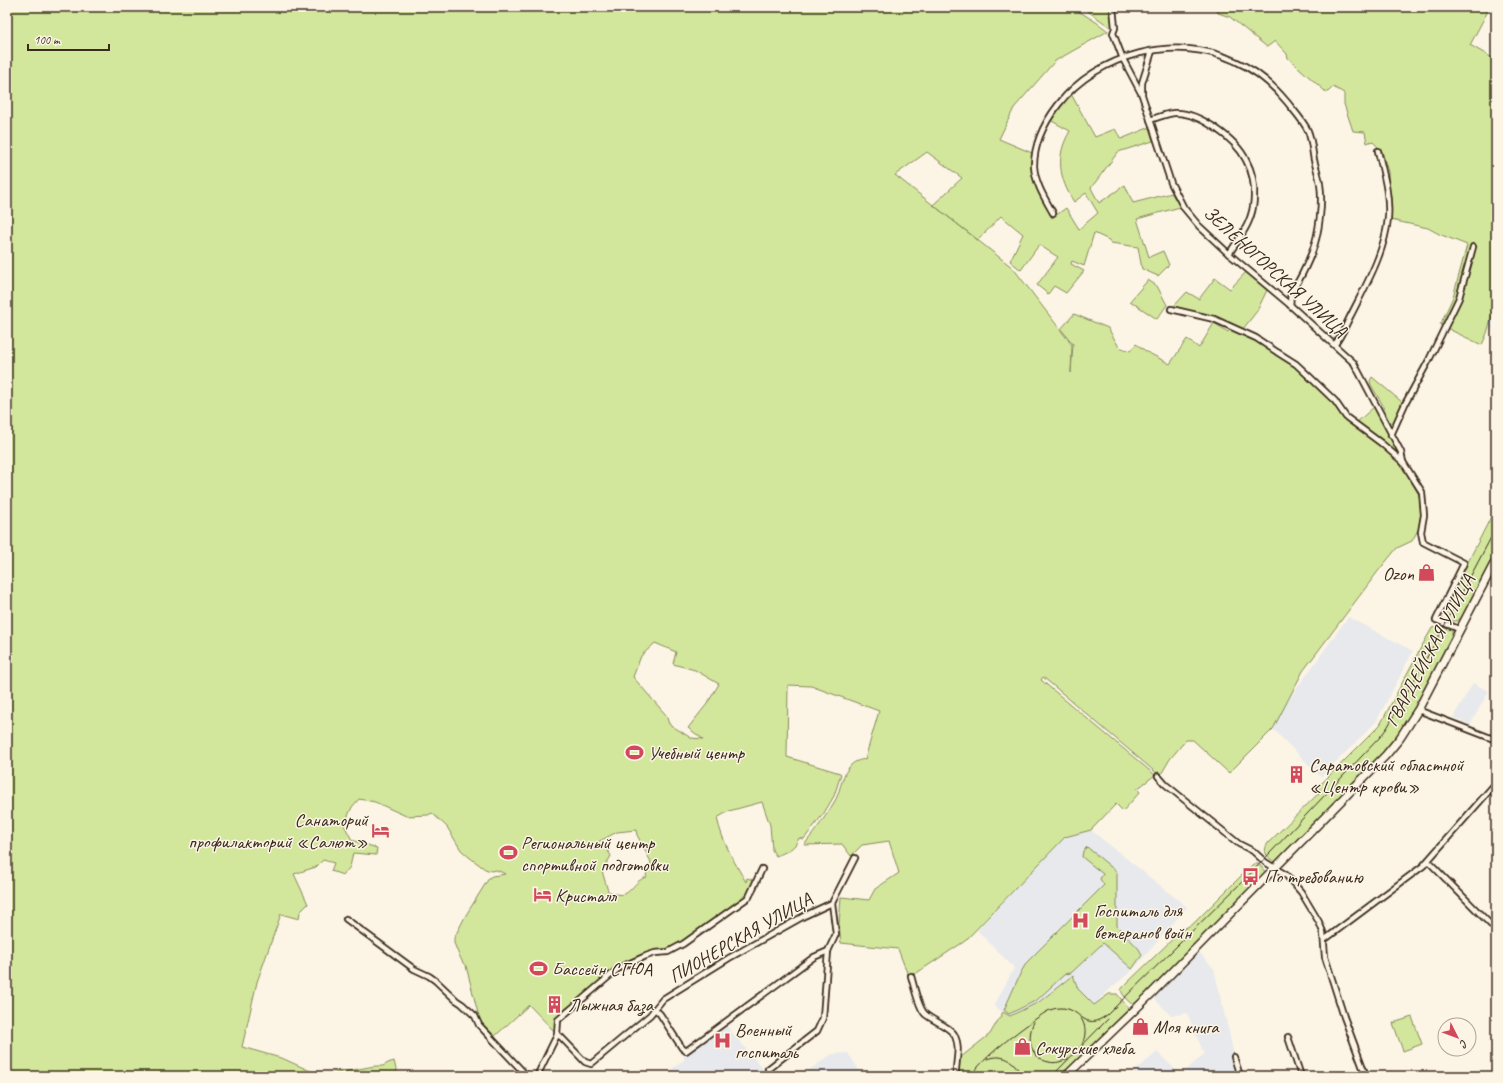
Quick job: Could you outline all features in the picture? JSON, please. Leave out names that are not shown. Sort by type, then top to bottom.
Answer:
[{"type":"street","name":"ЗЕЛЕНОГОРСКАЯ УЛИЦА","points":[[1114,7],[1114,33],[1123,59],[1142,95],[1154,134],[1176,194],[1200,226],[1230,254],[1335,344],[1354,363],[1401,452],[1403,462]]},
{"type":"street","points":[[1053,214],[1037,182],[1034,167],[1036,152],[1044,128],[1066,95],[1084,79],[1102,68],[1137,53],[1195,49],[1225,56],[1236,61],[1266,80],[1277,90],[1297,113],[1312,140],[1314,160],[1320,184],[1321,203],[1318,228],[1312,251],[1300,278],[1291,293],[1290,305]]},
{"type":"street","points":[[1142,95],[1142,84],[1152,51]]},
{"type":"street","points":[[1150,120],[1175,113],[1187,115],[1200,120],[1226,136],[1246,159],[1253,176],[1254,198],[1252,213],[1245,231],[1230,254]]},
{"type":"street","points":[[1335,344],[1367,284],[1383,240],[1388,217],[1387,195],[1378,151]]},
{"type":"street","points":[[1392,435],[1405,404],[1429,360],[1459,298],[1473,247]]},
{"type":"street","points":[[1171,309],[1214,319],[1256,338],[1296,364],[1335,401],[1346,417],[1382,443],[1403,462],[1422,492],[1424,515],[1421,532],[1423,542],[1464,563],[1436,620],[1459,629]]},
{"type":"street","name":"ГВАРДЕЙСКАЯ УЛИЦА","points":[[1066,1076],[1150,995],[1386,755],[1400,738],[1418,710],[1496,560]]},
{"type":"street","points":[[1418,710],[1496,740]]},
{"type":"street","points":[[1158,776],[1165,784],[1239,844],[1253,851],[1259,855],[1264,862],[1286,875],[1301,892],[1319,922],[1324,940],[1325,957],[1344,1017],[1366,1076]]},
{"type":"street","points":[[1324,940],[1428,861],[1496,783]]},
{"type":"street","name":"ПИОНЕРСКАЯ УЛИЦА","points":[[557,1035],[561,1037],[585,1062],[591,1064],[632,1030],[655,1009],[663,999],[729,958],[804,916],[832,903],[855,858]]},
{"type":"street","points":[[1428,861],[1496,930]]},
{"type":"street","points":[[537,1076],[557,1035],[558,1020],[619,968],[655,953],[668,952],[683,944],[749,897],[762,869]]},
{"type":"street","points":[[768,1069],[817,1032],[823,1018],[828,951],[836,934],[832,903]]},
{"type":"street","points":[[346,920],[414,969],[429,976],[462,1004],[475,1016],[479,1025],[527,1076]]},
{"type":"street","points":[[655,1009],[660,1014],[682,1048],[686,1051],[814,957],[828,951]]},
{"type":"street","points":[[911,976],[922,1009],[926,1014],[953,1032],[956,1037],[958,1056],[956,1060],[956,1076]]},
{"type":"street","points":[[1288,1037],[1301,1076]]},
{"type":"street","points":[[1234,1057],[1240,1076]]},
{"type":"shaded area","points":[[1496,302],[1496,331],[1488,327]]},
{"type":"shaded area","points":[[1348,617],[1413,651],[1376,722],[1321,777],[1273,729],[1282,709]]},
{"type":"shaded area","points":[[1473,683],[1489,691],[1470,725],[1453,717]]},
{"type":"shaded area","name":"Госпиталь для ветеранов войн","points":[[1091,830],[1187,907],[1132,971],[1112,987],[1094,1005],[1078,989],[1072,975],[1039,1002],[1009,1016],[994,1006],[1014,968],[977,930],[1065,837]]},
{"type":"shaded area","points":[[1198,951],[1214,969],[1233,1050],[1242,1076],[1184,1076],[1184,1072],[1204,1054],[1187,1013],[1171,1016],[1153,997]]},
{"type":"shaded area","name":"Военный госпиталь","points":[[726,1025],[768,1075],[662,1076],[684,1060],[684,1056]]},
{"type":"shaded area","points":[[1157,1052],[1180,1074],[1180,1076],[1129,1076]]},
{"type":"shaded area","points":[[848,1053],[863,1076],[800,1076],[832,1054]]},
{"type":"green space","points":[[7,7],[1072,7],[1108,31],[1055,61],[1014,108],[999,139],[1032,153],[1035,180],[1040,195],[1052,218],[1066,208],[1079,229],[1098,213],[1086,193],[1074,202],[1069,193],[1062,176],[1061,158],[1065,140],[1070,131],[1050,120],[1067,97],[1071,94],[1095,137],[1115,129],[1121,139],[1148,128],[1149,126],[1153,141],[1118,152],[1091,188],[1099,203],[1125,185],[1133,203],[1172,193],[1180,207],[1137,219],[1149,257],[1163,251],[1169,265],[1158,276],[1142,269],[1138,247],[1111,243],[1109,240],[1094,233],[1084,266],[1072,261],[1071,264],[1084,271],[1066,293],[1054,286],[1048,294],[1037,285],[1058,257],[1039,245],[1021,270],[1010,261],[1023,234],[1001,216],[978,240],[938,209],[1013,268],[1072,345],[1071,373],[1073,344],[1061,329],[1074,314],[1108,328],[1119,347],[1130,351],[1136,344],[1147,352],[1170,364],[1187,339],[1199,348],[1214,323],[1228,332],[1231,328],[1247,334],[1291,362],[1339,409],[1343,418],[1396,458],[1419,495],[1421,512],[1419,528],[1412,541],[1397,548],[1379,570],[1303,671],[1273,729],[1229,773],[1193,740],[1186,740],[1170,759],[1160,776],[1043,677],[1041,680],[1155,775],[1137,789],[1140,792],[1123,811],[1116,804],[1091,830],[1065,837],[965,941],[909,978],[898,949],[841,943],[839,924],[841,897],[869,900],[875,889],[899,873],[889,841],[862,845],[851,856],[842,844],[804,845],[836,799],[848,769],[859,760],[865,759],[879,711],[811,686],[788,685],[787,757],[841,774],[834,796],[824,813],[804,839],[799,838],[793,847],[776,856],[772,850],[770,825],[762,802],[729,811],[717,818],[725,843],[746,882],[747,878],[753,880],[752,891],[715,920],[681,943],[663,950],[645,954],[611,971],[560,1013],[556,1021],[555,1032],[529,1005],[495,1036],[482,1023],[479,1017],[466,966],[463,963],[454,943],[454,938],[466,915],[489,878],[492,876],[506,874],[496,870],[491,871],[485,869],[469,857],[461,850],[447,827],[432,813],[428,815],[406,816],[375,802],[359,799],[352,807],[344,825],[352,840],[377,848],[376,855],[353,853],[350,867],[343,875],[331,871],[334,863],[323,860],[316,867],[294,874],[308,904],[300,912],[299,919],[281,914],[257,982],[242,1047],[284,1059],[319,1075],[383,1066],[394,1061],[397,1073],[400,1076],[7,1076]],"holes":[[[927,152],[962,178],[933,205],[895,175]],[[655,643],[676,652],[673,664],[695,670],[719,684],[707,704],[688,728],[703,739],[691,738],[669,724],[666,715],[633,677],[641,656]],[[636,830],[637,835],[651,862],[646,875],[647,877],[641,879],[626,893],[616,894],[608,891],[602,871],[611,856],[605,845],[592,845],[617,832]]]},
{"type":"green space","points":[[1082,7],[1110,7],[1113,25],[1110,27]]},
{"type":"green space","points":[[1216,7],[1490,7],[1470,45],[1496,60],[1496,302],[1482,345],[1440,325],[1453,297],[1467,245],[1428,228],[1391,220],[1388,172],[1382,151],[1372,141],[1367,143],[1365,132],[1353,131],[1344,104],[1344,93],[1333,87],[1327,93],[1288,58],[1287,54],[1275,41],[1267,47],[1230,17],[1218,13]]},
{"type":"green space","points":[[1247,271],[1267,290],[1257,311],[1243,329],[1214,316],[1178,309],[1174,306],[1187,292],[1199,299],[1215,278],[1230,289]]},
{"type":"green space","points":[[1148,280],[1157,286],[1167,305],[1157,319],[1130,301]]},
{"type":"green space","points":[[1372,377],[1402,402],[1394,425],[1391,426],[1381,402],[1371,385],[1370,381]]},
{"type":"green space","points":[[1375,406],[1398,451],[1397,455],[1356,423]]},
{"type":"green space","points":[[1496,507],[1496,553],[1463,616],[1457,621],[1451,620],[1446,614],[1446,605]]},
{"type":"green space","points":[[1438,627],[1450,629],[1452,631],[1452,637],[1418,705],[1400,734],[1384,753],[1278,861],[1275,862],[1272,860],[1265,852],[1268,843],[1321,791],[1318,787],[1380,725],[1432,628]]},
{"type":"green space","points":[[1087,847],[1117,872],[1117,926],[1139,949],[1142,955],[1132,969],[1103,943],[1071,973],[1065,974],[1037,1000],[1009,1014],[1004,1010],[1027,962],[1104,885],[1100,879],[1103,874],[1082,857],[1083,851]]},
{"type":"green space","points":[[1253,864],[1259,864],[1266,873],[1136,1005],[1129,1002],[1121,990],[1124,986],[1182,930],[1194,923]]},
{"type":"green space","points":[[1073,975],[1078,989],[1094,1005],[1109,994],[1117,994],[1130,1010],[1129,1013],[1061,1076],[958,1076],[959,1061],[961,1057],[990,1034],[1003,1012],[1010,1016],[1039,1002]]},
{"type":"green space","points":[[1412,1017],[1422,1044],[1403,1051],[1393,1023]]},
{"type":"tram line","points":[[972,1076],[976,1069],[994,1051],[1050,1010],[1059,1008],[1068,1009],[1087,1021],[1093,1022],[1107,1015],[1252,872],[1387,728],[1439,636],[1496,528]]},
{"type":"tram line","points":[[1080,1017],[1084,1024],[1085,1031],[1082,1045]]},
{"type":"tram line","points":[[1052,1076],[1108,1019]]},
{"type":"tram line","points":[[1034,1022],[1030,1034],[1030,1040],[1031,1046],[1038,1057],[1052,1063],[1068,1059]]},
{"type":"tram line","points":[[987,1059],[992,1057],[1008,1059],[1016,1066],[1020,1076]]},
{"type":"place","name":"Ozon","points":[[1427,573]]},
{"type":"place","name":"Учебный центр","points":[[635,752]]},
{"type":"place","name":"Саратовский областной «Центр крови»","points":[[1296,775]]},
{"type":"place","name":"Санаторий профилакторий «Салют»","points":[[381,830]]},
{"type":"place","name":"Региональный центр спортивной подготовки","points":[[508,853]]},
{"type":"place","name":"По требованию","points":[[1251,876]]},
{"type":"place","name":"Кристалл","points":[[542,895]]},
{"type":"place","name":"Госпиталь для ветеранов войн","points":[[1081,921]]},
{"type":"place","name":"Бассейн СГЮА","points":[[539,968]]},
{"type":"place","name":"Лыжная база","points":[[555,1004]]},
{"type":"place","name":"Моя книга","points":[[1140,1026]]},
{"type":"place","name":"Военный госпиталь","points":[[722,1040]]},
{"type":"place","name":"Сокурские хлеба","points":[[1022,1047]]}]
